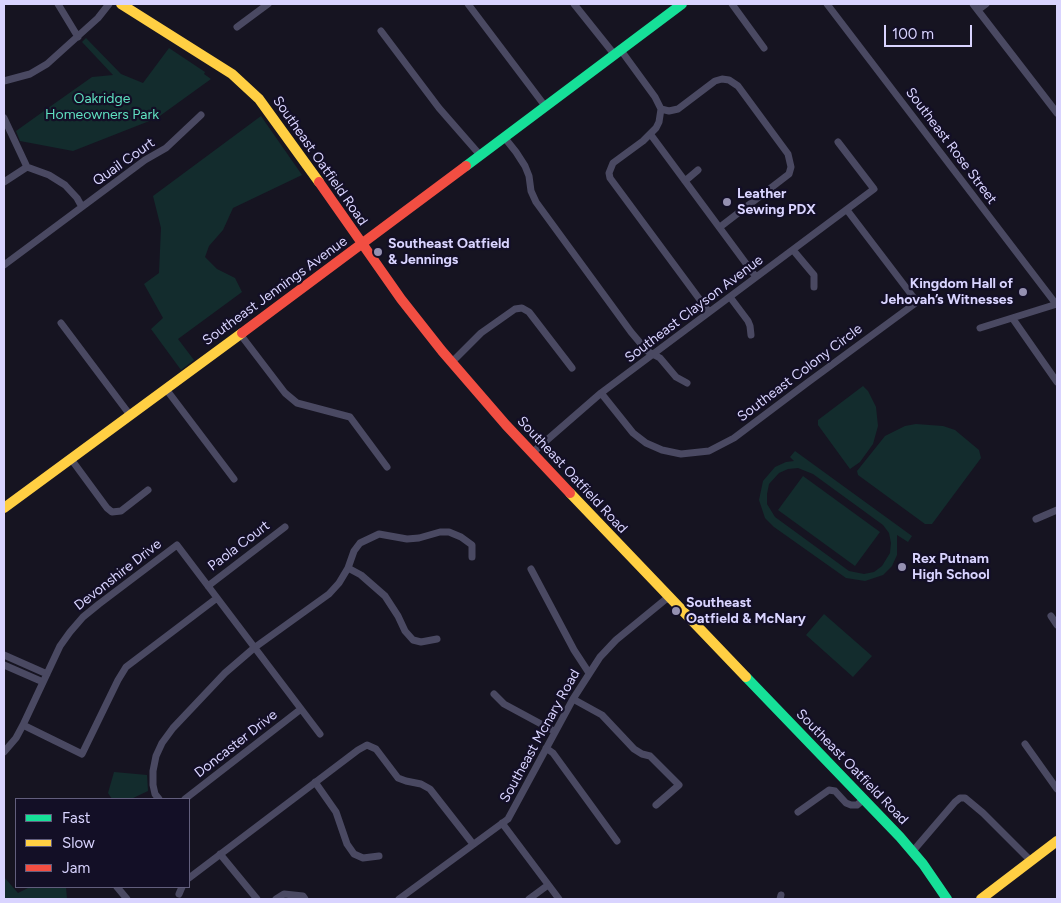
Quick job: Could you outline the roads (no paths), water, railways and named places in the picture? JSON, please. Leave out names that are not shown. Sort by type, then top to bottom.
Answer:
[{"type":"main road","name":"Southeast Oatfield Road","points":[[120,4],[232,74],[259,99],[288,137],[409,311],[452,362],[532,453],[913,851],[947,899]]},
{"type":"main road","name":"Southeast Jennings Avenue","points":[[4,508],[362,244],[682,4]]},
{"type":"main road","points":[[981,899],[1057,841]]},
{"type":"street","points":[[58,4],[78,37]]},
{"type":"street","points":[[4,81],[30,74],[41,68],[78,37],[98,18],[109,4]]},
{"type":"street","points":[[237,27],[268,4]]},
{"type":"street","points":[[468,4],[545,106]]},
{"type":"street","points":[[574,4],[655,97],[661,109],[659,122],[651,135],[613,164],[608,173],[610,178],[710,312]]},
{"type":"street","points":[[732,4],[764,48]]},
{"type":"street","name":"Southeast Rose Street","points":[[827,4],[1056,304]]},
{"type":"street","points":[[973,4],[1057,113]]},
{"type":"street","points":[[978,10],[986,4]]},
{"type":"street","points":[[381,31],[439,108],[480,155]]},
{"type":"street","points":[[661,109],[669,111],[678,108],[715,81],[722,79],[730,80],[738,86],[788,154],[791,168],[789,174],[720,227]]},
{"type":"street","name":"Quail Court","points":[[4,264],[145,160],[166,148],[201,116]]},
{"type":"street","points":[[4,118],[27,167],[49,175],[65,185],[77,198],[82,207]]},
{"type":"street","points":[[651,135],[756,277]]},
{"type":"street","points":[[504,137],[525,166],[529,176],[531,191],[536,202],[631,332],[647,351],[660,358],[676,377],[687,383]]},
{"type":"street","name":"Southeast Clayson Avenue","points":[[532,453],[602,393],[874,189],[838,142]]},
{"type":"street","points":[[4,182],[27,167]]},
{"type":"street","points":[[685,180],[698,170]]},
{"type":"street","name":"Southeast Colony Circle","points":[[602,393],[633,433],[655,447],[681,454],[709,451],[734,438],[917,302],[847,210]]},
{"type":"street","points":[[794,250],[814,275],[814,287]]},
{"type":"street","points":[[730,297],[748,320],[750,335]]},
{"type":"street","points":[[980,328],[1056,304]]},
{"type":"street","points":[[452,362],[481,333],[514,309],[522,308],[529,312],[572,368]]},
{"type":"street","points":[[1013,319],[1057,382]]},
{"type":"street","points":[[61,323],[130,415]]},
{"type":"street","points":[[240,334],[285,393],[297,403],[350,417],[387,467]]},
{"type":"street","points":[[166,389],[234,479]]},
{"type":"street","points":[[71,459],[107,508],[112,512],[121,511],[148,490]]},
{"type":"street","points":[[1036,519],[1057,510]]},
{"type":"street","name":"Paola Court","points":[[208,586],[285,527]]},
{"type":"street","points":[[158,798],[153,785],[156,756],[162,743],[173,728],[208,690],[254,648],[329,594],[339,583],[348,568],[354,551],[360,543],[379,534],[413,539],[440,532],[449,532],[461,537],[472,545],[472,557]]},
{"type":"street","name":"Devonshire Drive","points":[[4,752],[16,738],[23,725],[60,646],[83,617],[177,545],[320,734]]},
{"type":"street","points":[[348,568],[361,575],[385,596],[405,631],[413,640],[421,642],[436,639]]},
{"type":"street","points":[[531,568],[574,650],[589,673]]},
{"type":"street","points":[[23,725],[82,754],[126,667],[217,598]]},
{"type":"street","name":"Southeast Mcnary Road","points":[[399,899],[502,823],[512,813],[554,732],[589,673],[616,640],[666,599],[674,600]]},
{"type":"street","points":[[1051,616],[1057,624]]},
{"type":"street","points":[[4,655],[47,674]]},
{"type":"street","points":[[4,665],[43,682]]},
{"type":"street","points":[[494,694],[504,704],[554,732]]},
{"type":"street","points":[[573,699],[602,715],[634,749],[650,756],[679,785],[656,805]]},
{"type":"street","name":"Doncaster Drive","points":[[186,798],[301,709]]},
{"type":"street","points":[[1025,744],[1057,790]]},
{"type":"street","points":[[190,877],[367,745],[376,749],[398,778],[421,784],[430,789],[473,844]]},
{"type":"street","points":[[546,748],[553,753],[617,841]]},
{"type":"street","points":[[315,782],[336,812],[347,844],[354,854],[363,858],[379,856]]},
{"type":"street","points":[[798,812],[828,790],[835,792],[848,805],[857,805],[864,798]]},
{"type":"street","points":[[913,851],[955,802],[960,798],[965,798],[983,812],[1031,861]]},
{"type":"street","points":[[502,823],[559,899]]},
{"type":"street","points":[[220,854],[257,899]]},
{"type":"street","points":[[529,899],[548,885]]},
{"type":"street","points":[[118,888],[127,899]]},
{"type":"street","points":[[276,899],[284,894],[303,896],[305,899]]},
{"type":"place","name":"Leather Sewing PDX","points":[[727,202]]},
{"type":"place","name":"Southeast Oatfield & Jennings","points":[[378,252]]},
{"type":"place","name":"Kingdom Hall of Jehovah’s Witnesses","points":[[1023,292]]},
{"type":"place","name":"Rex Putnam High School","points":[[902,567]]},
{"type":"place","name":"Southeast Oatfield & McNary","points":[[676,611]]},
{"type":"park label","name":"Oakridge Homeowners Park","points":[[102,108]]}]
